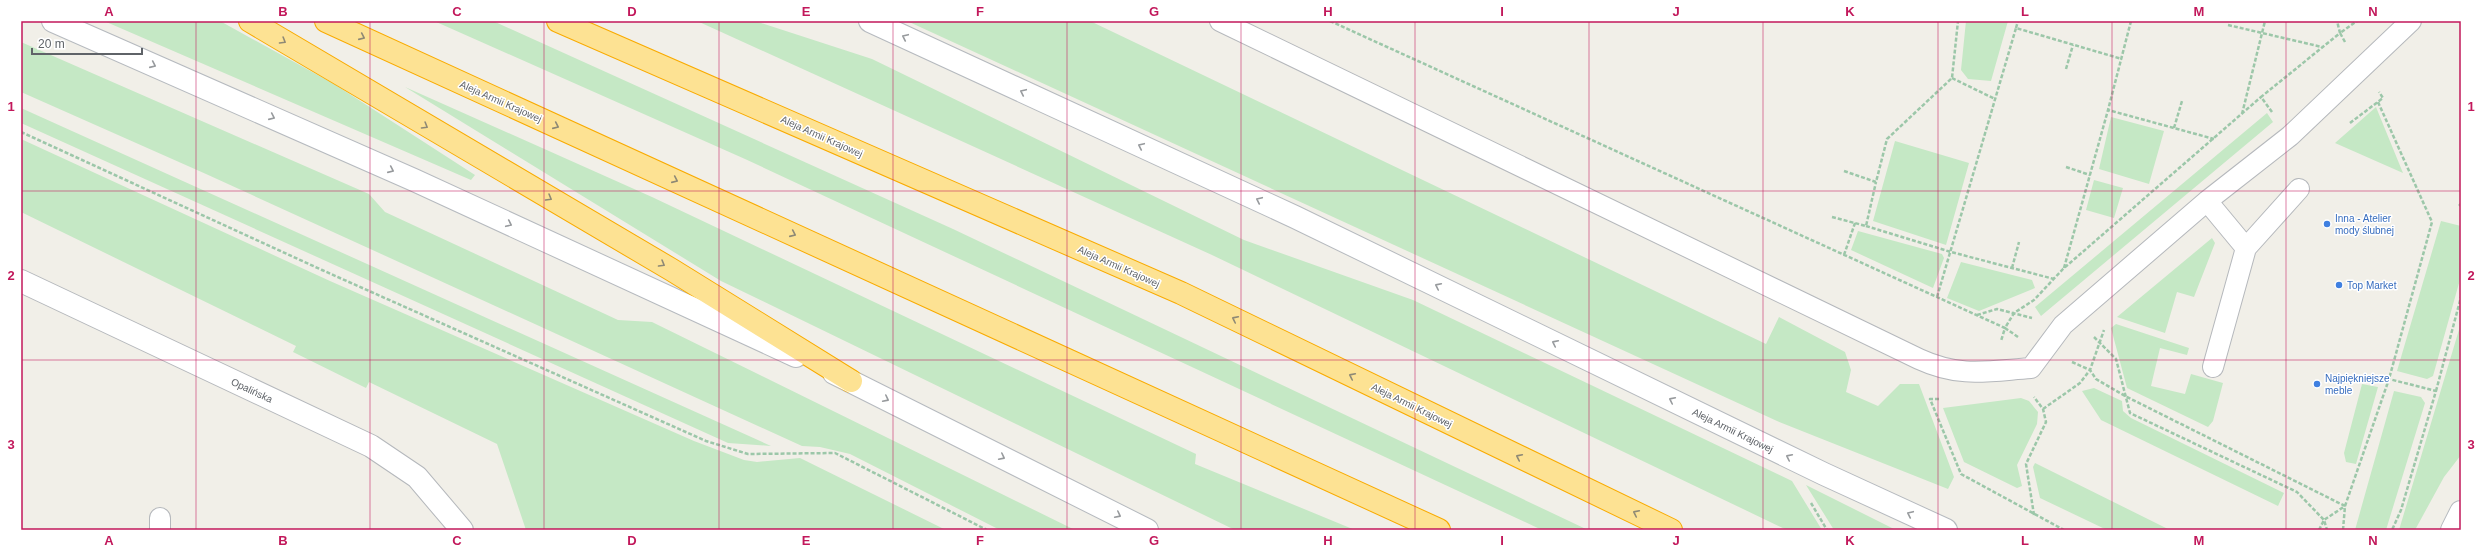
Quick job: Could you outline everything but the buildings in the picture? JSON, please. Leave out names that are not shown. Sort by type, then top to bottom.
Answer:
[{"type":"highway","points":[[250,21],[672,270],[851,381]]},
{"type":"highway","name":"Aleja Armii Krajowej","points":[[326,21],[1439,530]]},
{"type":"highway","name":"Aleja Armii Krajowej","points":[[558,21],[1181,293],[1671,530]]},
{"type":"main road","points":[[53,21],[414,180],[851,381],[1147,530]]},
{"type":"main road","name":"Aleja Armii Krajowej","points":[[870,21],[1295,217],[1824,474],[1946,530]]},
{"type":"main road","name":"Opalińska","points":[[21,281],[371,446],[417,477],[462,530]]},
{"type":"main road","points":[[2452,530],[2461,512]]},
{"type":"lane","points":[[1220,21],[1928,363],[1953,372],[2031,368],[2063,326],[2207,201],[2290,136],[2411,21]]},
{"type":"lane","points":[[2213,367],[2246,248],[2299,189]]},
{"type":"lane","points":[[2207,201],[2246,248]]},
{"type":"path","points":[[1330,21],[2005,328]]},
{"type":"path","points":[[1866,226],[1887,138],[1952,78],[1958,21]]},
{"type":"path","points":[[1937,297],[2018,21]]},
{"type":"path","points":[[2063,269],[2122,59],[2131,21]]},
{"type":"path","points":[[2242,114],[2265,21]]},
{"type":"path","points":[[2337,21],[2340,33]]},
{"type":"path","points":[[2228,25],[2262,32],[2322,48]]},
{"type":"path","points":[[2016,28],[2122,59]]},
{"type":"path","points":[[2066,69],[2073,45]]},
{"type":"path","points":[[1952,78],[1995,99]]},
{"type":"path","points":[[2174,128],[2182,101]]},
{"type":"path","points":[[2343,530],[2345,506],[2389,379],[2432,222],[2378,102]]},
{"type":"path","points":[[2108,110],[2214,139]]},
{"type":"path","points":[[21,132],[322,270],[706,441],[748,454],[835,453],[987,530]]},
{"type":"path","points":[[2066,167],[2090,175]]},
{"type":"path","points":[[1844,172],[1876,182]]},
{"type":"path","points":[[1832,217],[1950,252],[2054,279]]},
{"type":"path","points":[[1844,255],[1855,223]]},
{"type":"path","points":[[2012,268],[2019,242]]},
{"type":"path","points":[[2392,530],[2401,510],[2436,391],[2461,297]]},
{"type":"path","points":[[1976,315],[1997,309],[2063,326],[2093,336],[2116,359],[2130,413],[2297,492],[2324,520],[2327,530]]},
{"type":"path","points":[[2043,409],[2080,383],[2090,370],[2096,379],[2125,396],[2345,506]]},
{"type":"path","points":[[2389,379],[2436,391]]},
{"type":"path","points":[[2032,395],[2043,409],[2046,422],[2026,464],[2034,515]]},
{"type":"path","points":[[1944,399],[1930,399],[1961,474],[2064,530]]},
{"type":"path","points":[[1808,497],[1827,530]]},
{"type":"path","points":[[2319,530],[2324,520],[2345,506]]},
{"type":"green space","points":[[104,21],[220,21],[334,84],[475,175],[471,180]]},
{"type":"green space","points":[[434,21],[493,21],[953,229],[1588,530],[1542,530],[745,159]]},
{"type":"green space","points":[[697,21],[755,21],[872,59],[1244,240],[1413,300],[1792,481],[1822,530],[1787,530],[1212,255]]},
{"type":"green space","points":[[907,21],[1090,21],[1766,344],[1779,317],[1845,352],[1851,370],[1846,392],[1878,406],[1900,384],[1919,384],[1954,477],[1948,489],[1777,421]]},
{"type":"green space","points":[[1966,21],[2008,21],[1991,81],[1968,79],[1961,70]]},
{"type":"green space","points":[[21,42],[369,194],[385,212],[618,320],[652,322],[1075,530],[1000,530],[850,454],[820,447],[802,446],[206,174],[21,92]]},
{"type":"green space","points":[[405,87],[652,197],[1196,454],[1195,464],[1355,530],[1235,530],[721,281]]},
{"type":"green space","points":[[2376,107],[2403,173],[2335,143]]},
{"type":"green space","points":[[21,108],[771,446],[728,443],[21,123]]},
{"type":"green space","points":[[2267,113],[2273,122],[2041,316],[2035,307]]},
{"type":"green space","points":[[2111,117],[2164,131],[2149,184],[2099,169]]},
{"type":"green space","points":[[21,139],[330,281],[694,441],[744,460],[757,462],[800,458],[946,530],[526,530],[497,444],[369,382],[366,388],[293,352],[296,346],[21,212]]},
{"type":"green space","points":[[1895,141],[1969,163],[1946,245],[1873,221]]},
{"type":"green space","points":[[2094,180],[2123,188],[2114,218],[2086,210]]},
{"type":"green space","points":[[2441,221],[2461,226],[2461,276],[2433,376],[2427,379],[2397,371]]},
{"type":"green space","points":[[1858,231],[1942,254],[1944,258],[1933,288],[1851,250]]},
{"type":"green space","points":[[2212,238],[2215,243],[2194,297],[2177,292],[2165,333],[2117,317]]},
{"type":"green space","points":[[1961,262],[2032,280],[2035,288],[1979,311],[1947,298]]},
{"type":"green space","points":[[2461,323],[2461,455],[2444,477],[2415,530],[2399,530]]},
{"type":"green space","points":[[2116,324],[2189,348],[2187,355],[2160,348],[2151,386],[2185,394],[2191,374],[2223,383],[2213,421],[2208,427],[2127,388],[2111,328]]},
{"type":"green space","points":[[2362,384],[2378,387],[2356,464],[2346,462],[2344,453]]},
{"type":"green space","points":[[2094,388],[2122,401],[2123,411],[2131,418],[2284,493],[2278,506],[2101,420],[2082,391]]},
{"type":"green space","points":[[2394,391],[2421,397],[2425,403],[2386,530],[2355,530]]},
{"type":"green space","points":[[2021,398],[2029,401],[2038,412],[2037,424],[2017,465],[2022,486],[2017,488],[1964,462],[1943,408]]},
{"type":"green space","points":[[2035,463],[2170,530],[2107,530],[2040,498],[2033,467]]},
{"type":"green space","points":[[1806,485],[1896,530],[1834,530]]},
{"type":"place","name":"Inna - Atelier mody ślubnej","points":[[2327,224]]},
{"type":"place","name":"Top Market","points":[[2339,285]]},
{"type":"place","name":"Najpiękniejsze meble","points":[[2317,384]]}]
